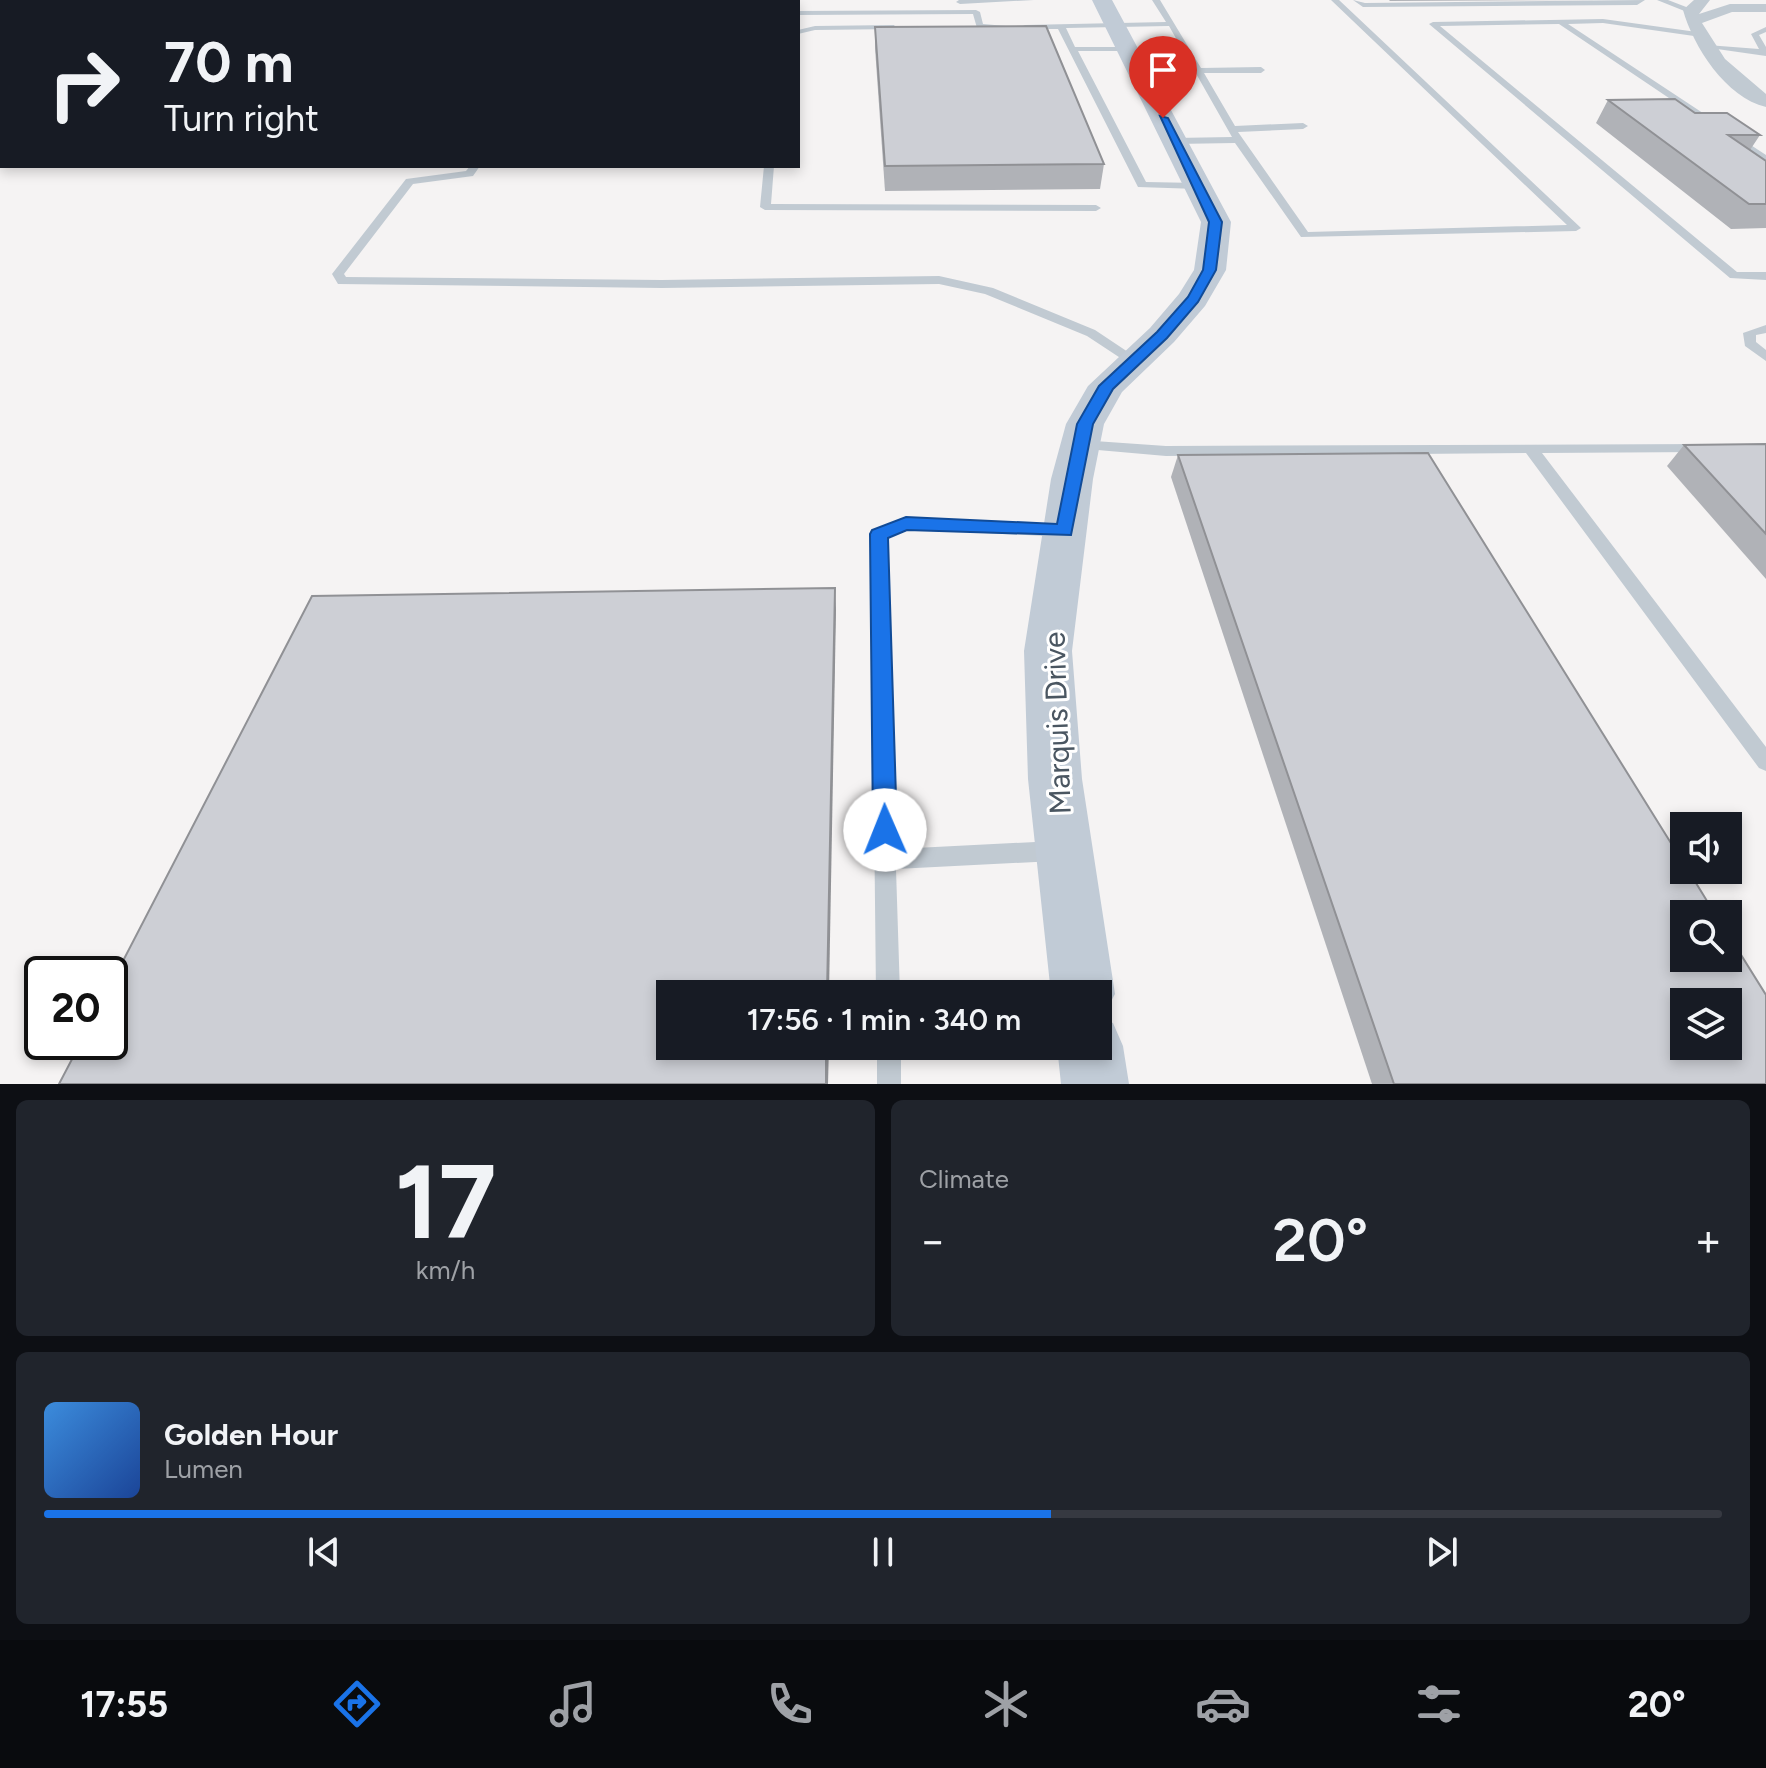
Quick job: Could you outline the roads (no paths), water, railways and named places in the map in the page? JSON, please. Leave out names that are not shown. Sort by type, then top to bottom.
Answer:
[{"type":"street","points":[[1703,0],[1698,28],[1750,92],[1766,102]]},
{"type":"street","points":[[1698,28],[1730,8],[1766,8]]},
{"type":"street","name":"Marquis Drive","points":[[1081,980],[1055,779],[1048,651],[1080,445],[1085,424],[1107,386],[1173,323],[1193,299],[1210,270],[1216,222],[1115,25]]},
{"type":"street","points":[[1092,1060],[1095,1084]]},
{"type":"lane","points":[[800,3],[1030,0]]},
{"type":"lane","points":[[1156,0],[1231,129],[1305,235],[1576,228],[1335,0]]},
{"type":"lane","points":[[1357,0],[1363,5],[1637,3],[1641,0]]},
{"type":"lane","points":[[1661,0],[1698,28],[1764,53]]},
{"type":"lane","points":[[800,13],[976,12],[980,26]]},
{"type":"lane","points":[[1562,23],[1766,159]]},
{"type":"lane","points":[[1698,28],[1650,33],[1588,23],[1433,24],[1734,276],[1766,276]]},
{"type":"lane","points":[[965,26],[1171,24]]},
{"type":"lane","points":[[1072,49],[1115,25]]},
{"type":"lane","points":[[1061,26],[1142,185],[1198,186]]},
{"type":"lane","points":[[800,32],[815,28],[905,27]]},
{"type":"lane","points":[[1764,53],[1755,34],[1766,29]]},
{"type":"lane","points":[[1198,71],[1261,70]]},
{"type":"lane","points":[[1231,129],[1303,126]]},
{"type":"lane","points":[[1175,141],[1238,140]]},
{"type":"lane","points":[[474,168],[469,174],[410,181],[338,274],[342,281],[662,284],[939,280],[989,291],[1091,333],[1133,360]]},
{"type":"lane","points":[[769,168],[765,207],[1096,208]]},
{"type":"lane","points":[[1766,329],[1749,333],[1750,343],[1766,357]]},
{"type":"lane","points":[[1080,445],[1166,451],[1719,447]]},
{"type":"lane","points":[[1531,449],[1766,762]]},
{"type":"lane","points":[[888,980],[879,534],[906,523],[1065,531]]},
{"type":"lane","points":[[885,860],[1065,851]]},
{"type":"lane","points":[[889,1060],[889,1084]]}]
